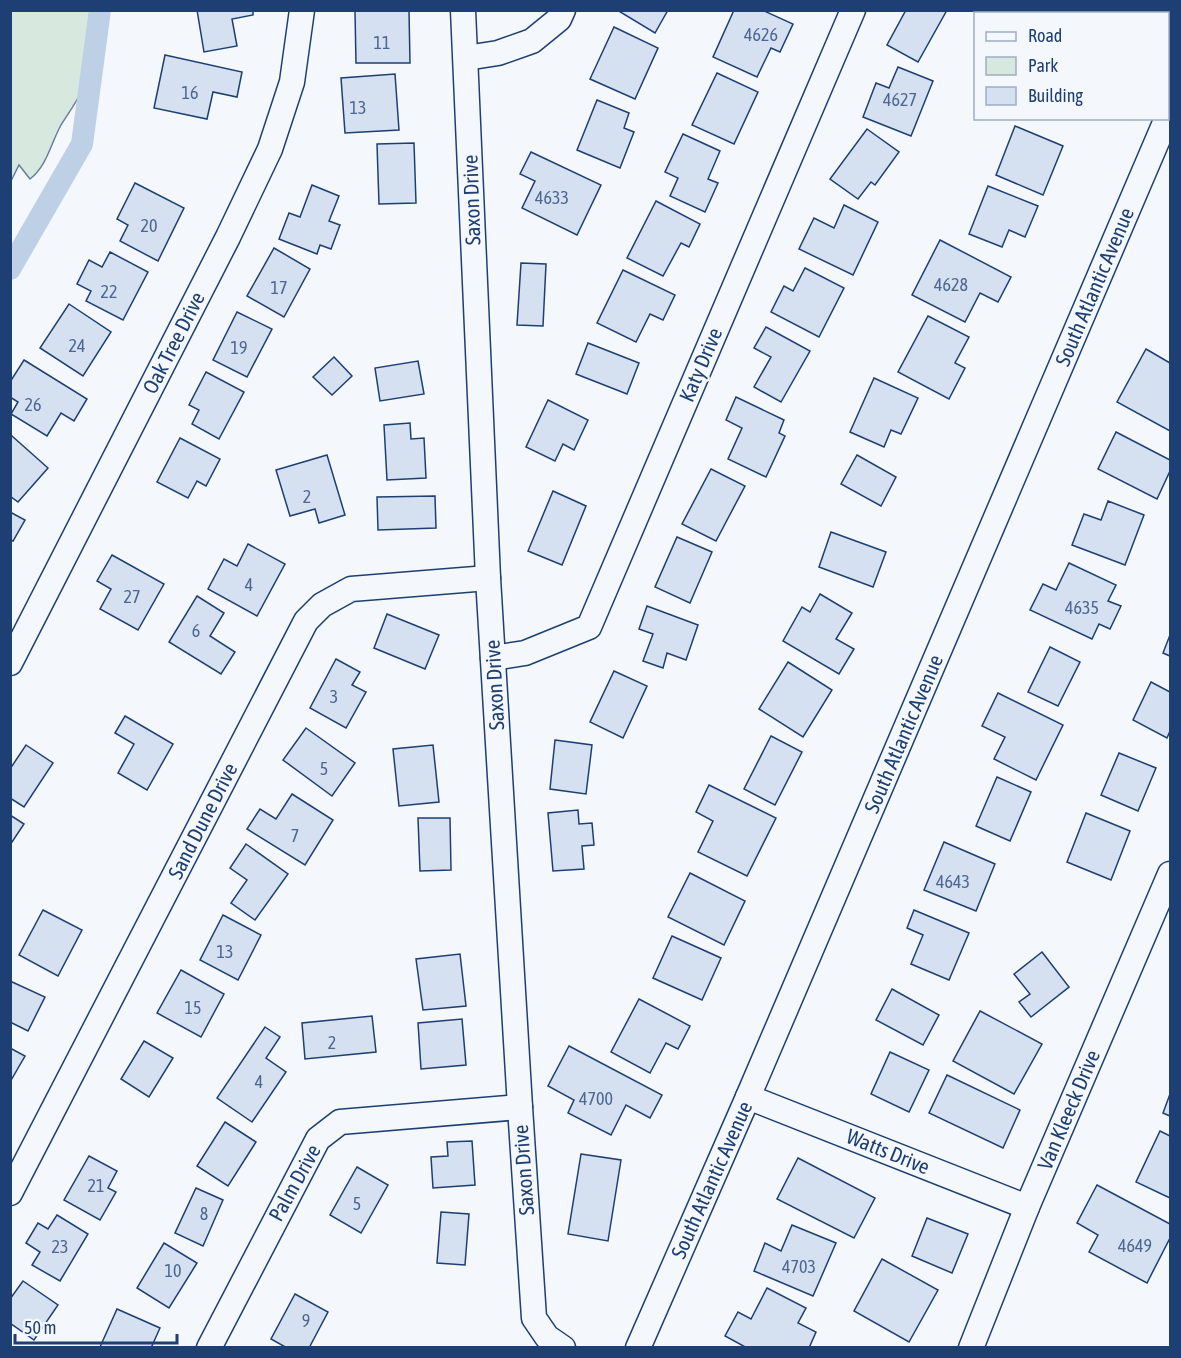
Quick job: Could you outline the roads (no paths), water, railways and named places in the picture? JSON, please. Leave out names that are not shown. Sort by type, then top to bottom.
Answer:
[{"type":"street","name":"Oak Tree Drive","points":[[10,663],[228,237],[270,148],[292,81],[302,10]]},
{"type":"street","name":"Saxon Drive","points":[[463,10],[488,578],[534,1318],[530,1347]]},
{"type":"street","points":[[466,58],[498,53],[532,40],[560,19],[563,10]]},
{"type":"street","name":"Katy Drive","points":[[493,658],[525,653],[588,627],[853,10]]},
{"type":"street","name":"South Atlantic Avenue","points":[[638,1347],[748,1097],[1166,120]]},
{"type":"street","name":"Sand Dune Drive","points":[[10,1193],[306,621],[322,605],[351,589],[488,578]]},
{"type":"street","name":"Van Kleeck Drive","points":[[971,1347],[1027,1208],[1170,874]]},
{"type":"street","name":"Watts Drive","points":[[748,1097],[1027,1208]]},
{"type":"street","name":"Palm Drive","points":[[209,1347],[318,1139],[340,1122],[520,1107]]},
{"type":"street","points":[[534,1318],[547,1337],[563,1347]]},
{"type":"waterway","points":[[10,269],[82,144],[100,10]]}]
